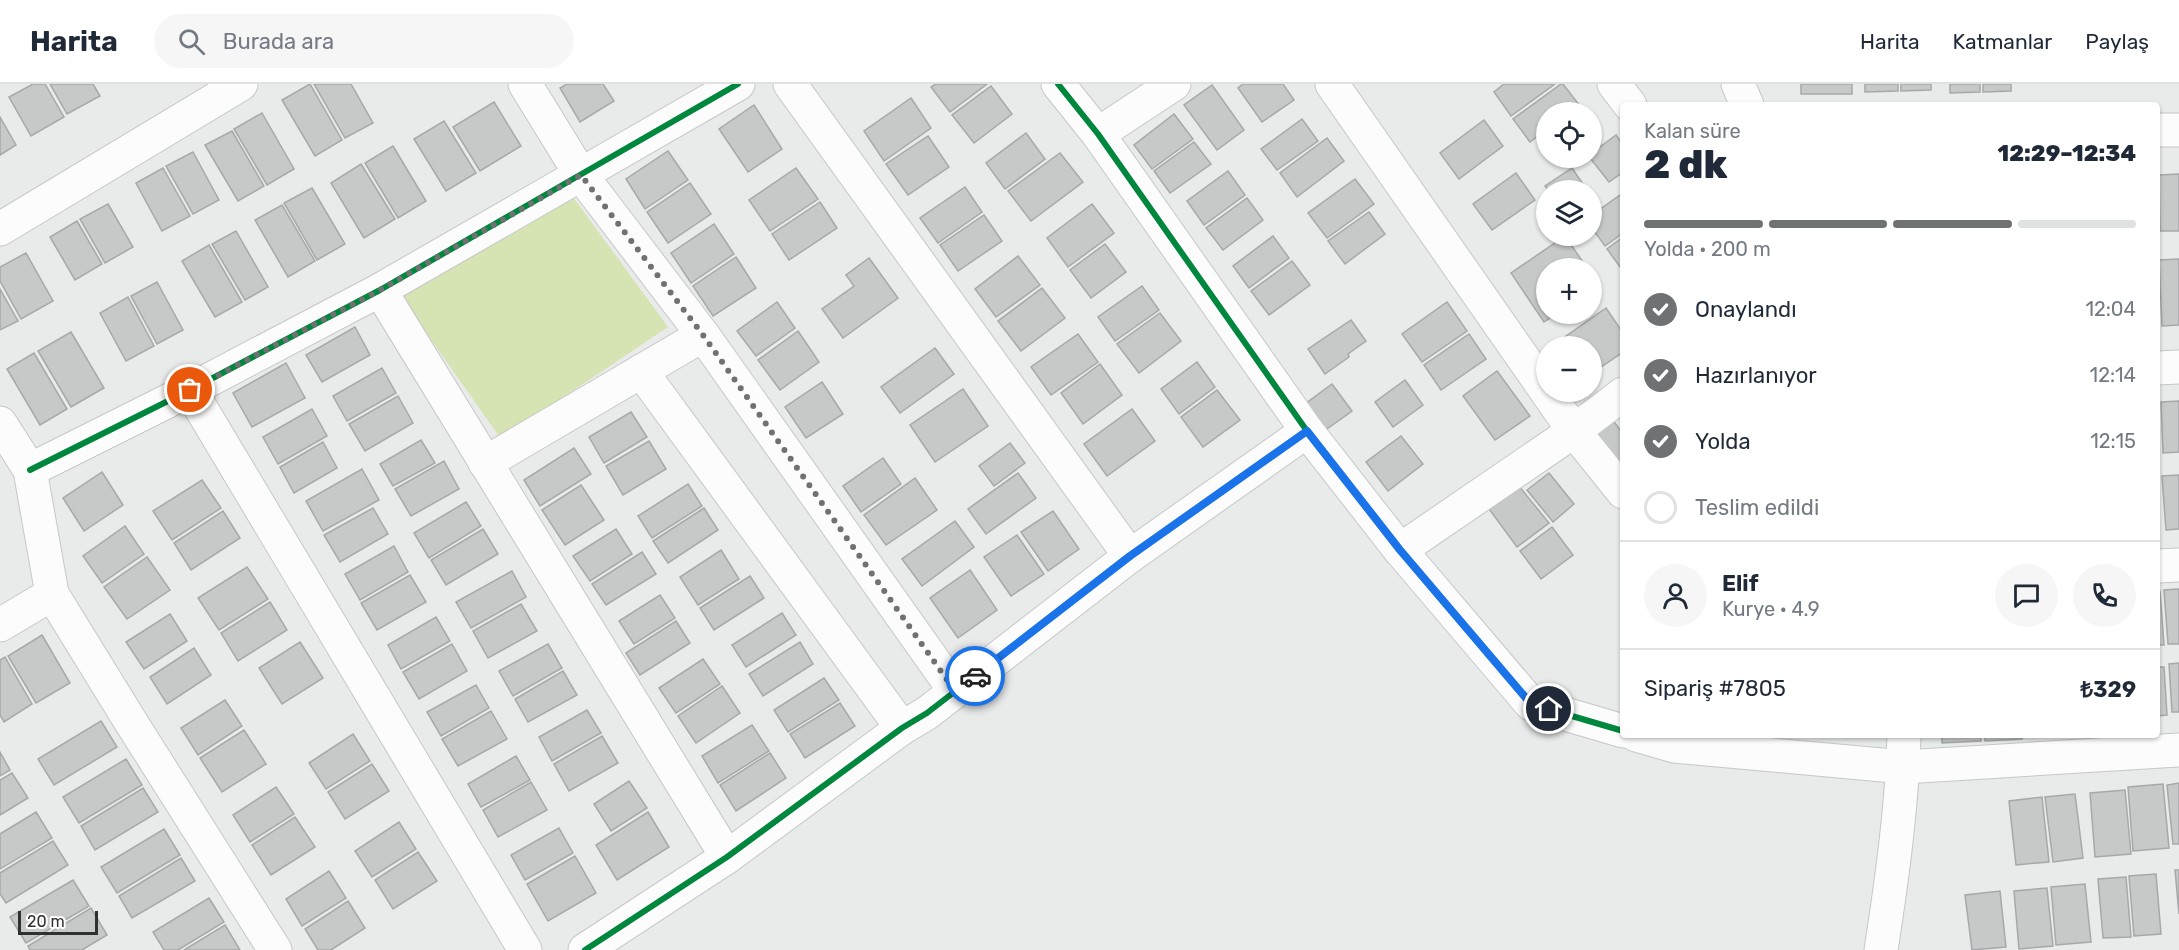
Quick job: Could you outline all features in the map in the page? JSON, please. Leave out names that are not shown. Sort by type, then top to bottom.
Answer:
[{"type":"street","points":[[0,229],[241,84]]},
{"type":"street","points":[[525,84],[581,175],[703,335],[955,691]]},
{"type":"street","points":[[30,470],[190,390],[380,290],[738,84]]},
{"type":"street","points":[[790,84],[1130,556]]},
{"type":"street","points":[[1058,84],[1098,134],[1307,431],[1400,550],[1531,704],[1620,730]]},
{"type":"street","points":[[1098,134],[1174,84]]},
{"type":"street","points":[[1332,84],[1574,431],[1620,488]]},
{"type":"street","points":[[1614,84],[1628,102]]},
{"type":"street","points":[[1738,84],[1746,102]]},
{"type":"street","points":[[2160,130],[2179,130]]},
{"type":"street","points":[[380,290],[727,857]]},
{"type":"street","points":[[485,463],[703,335]]},
{"type":"street","points":[[2160,368],[2179,367]]},
{"type":"street","points":[[642,371],[902,728]]},
{"type":"street","points":[[190,390],[525,950]]},
{"type":"street","points":[[1400,550],[1574,431],[1620,396]]},
{"type":"street","points":[[0,423],[30,470],[52,594],[275,950]]},
{"type":"street","points":[[585,950],[727,857],[902,728],[927,713],[1130,556],[1307,431]]},
{"type":"street","points":[[2160,566],[2179,565]]},
{"type":"street","points":[[0,625],[52,594]]},
{"type":"street","points":[[1655,738],[1904,767],[2179,750]]},
{"type":"street","points":[[1881,950],[1904,767],[1904,738]]},
{"type":"green space","points":[[570,193],[668,327],[501,439],[401,297]]},
{"type":"building","points":[[33,84],[45,84],[64,117],[31,136],[9,97]]},
{"type":"building","points":[[50,84],[93,84],[100,96],[67,114]]},
{"type":"building","points":[[310,84],[342,140],[315,156],[282,100]]},
{"type":"building","points":[[314,84],[351,84],[373,123],[345,138]]},
{"type":"building","points":[[567,84],[603,84],[614,101],[580,122],[560,88]]},
{"type":"building","points":[[936,84],[987,84],[950,112],[931,87]]},
{"type":"building","points":[[1243,84],[1283,84],[1294,100],[1262,122],[1238,88]]},
{"type":"building","points":[[1504,84],[1555,84],[1511,116],[1494,92]]},
{"type":"building","points":[[1563,84],[1577,102],[1536,102]]},
{"type":"building","points":[[1801,84],[1852,84],[1852,94],[1801,94]]},
{"type":"building","points":[[1865,84],[1898,84],[1898,91],[1865,92]]},
{"type":"building","points":[[1901,84],[1931,84],[1931,90],[1901,91]]},
{"type":"building","points":[[1950,84],[1980,84],[1980,92],[1950,93]]},
{"type":"building","points":[[1983,84],[2011,84],[2011,91],[1983,92]]},
{"type":"building","points":[[1212,85],[1244,130],[1217,150],[1184,105]]},
{"type":"building","points":[[991,86],[1012,114],[974,143],[952,115]]},
{"type":"building","points":[[911,98],[931,128],[884,161],[864,131]]},
{"type":"building","points":[[494,102],[521,146],[480,171],[453,127]]},
{"type":"building","points":[[1536,102],[1536,138],[1530,142],[1513,119]]},
{"type":"building","points":[[754,105],[782,149],[748,172],[719,129]]},
{"type":"building","points":[[262,113],[294,169],[267,185],[234,129]]},
{"type":"building","points":[[1174,114],[1193,139],[1152,169],[1134,145]]},
{"type":"building","points":[[0,117],[16,145],[0,155]]},
{"type":"building","points":[[1302,119],[1318,141],[1277,170],[1261,149]]},
{"type":"building","points":[[1484,120],[1503,146],[1459,179],[1440,153]]},
{"type":"building","points":[[444,121],[476,173],[446,191],[414,139]]},
{"type":"building","points":[[232,131],[264,186],[238,201],[205,145]]},
{"type":"building","points":[[1026,133],[1045,159],[1005,189],[986,163]]},
{"type":"building","points":[[1616,135],[1620,141],[1620,174],[1609,182],[1598,168],[1602,168],[1602,146]]},
{"type":"building","points":[[928,136],[949,167],[908,195],[886,164]]},
{"type":"building","points":[[1327,138],[1344,161],[1297,197],[1280,173]]},
{"type":"building","points":[[1194,142],[1211,164],[1170,193],[1154,171]]},
{"type":"building","points":[[393,146],[426,201],[398,218],[365,163]]},
{"type":"building","points":[[668,151],[688,180],[645,209],[626,179]]},
{"type":"building","points":[[193,152],[219,200],[193,214],[166,166]]},
{"type":"building","points":[[1060,153],[1083,182],[1031,221],[1008,191]]},
{"type":"building","points":[[361,164],[395,219],[364,238],[331,183]]},
{"type":"building","points":[[163,168],[190,216],[162,231],[136,183]]},
{"type":"building","points":[[796,168],[818,199],[770,231],[749,200]]},
{"type":"building","points":[[1572,168],[1580,180],[1554,180]]},
{"type":"building","points":[[1228,171],[1245,195],[1204,225],[1187,201]]},
{"type":"building","points":[[1516,173],[1535,200],[1492,230],[1473,204]]},
{"type":"building","points":[[2179,174],[2179,231],[2160,231],[2160,175]]},
{"type":"building","points":[[1355,179],[1374,204],[1327,238],[1308,213]]},
{"type":"building","points":[[690,183],[711,214],[668,243],[647,212]]},
{"type":"building","points":[[965,187],[982,212],[938,243],[920,218]]},
{"type":"building","points":[[312,188],[345,244],[317,260],[284,203]]},
{"type":"building","points":[[1620,195],[1620,235],[1605,246],[1602,242],[1602,208]]},
{"type":"building","points":[[1247,198],[1263,220],[1223,250],[1206,228]]},
{"type":"building","points":[[820,202],[837,228],[789,260],[772,234]]},
{"type":"building","points":[[108,204],[133,247],[105,263],[80,219]]},
{"type":"building","points":[[1092,204],[1114,233],[1068,267],[1047,238]]},
{"type":"building","points":[[282,205],[315,261],[288,277],[255,220]]},
{"type":"building","points":[[1369,212],[1385,234],[1345,264],[1328,241]]},
{"type":"building","points":[[984,215],[1002,241],[958,271],[940,245]]},
{"type":"building","points":[[77,221],[102,264],[75,280],[50,237]]},
{"type":"building","points":[[714,224],[734,254],[691,283],[671,253]]},
{"type":"building","points":[[236,231],[268,287],[245,300],[212,244]]},
{"type":"building","points":[[1273,236],[1289,258],[1249,288],[1233,266]]},
{"type":"building","points":[[1620,239],[1620,267],[1607,249]]},
{"type":"building","points":[[1105,244],[1126,272],[1091,298],[1070,270]]},
{"type":"building","points":[[209,245],[242,302],[215,317],[182,261]]},
{"type":"building","points":[[1550,246],[1572,246],[1580,258],[1536,258],[1536,310],[1511,273]]},
{"type":"building","points":[[26,253],[53,301],[21,319],[0,281],[0,267]]},
{"type":"building","points":[[1018,256],[1040,285],[996,317],[975,289]]},
{"type":"building","points":[[736,257],[756,288],[713,316],[693,286]]},
{"type":"building","points":[[869,258],[898,298],[843,338],[822,309],[854,286],[846,275]]},
{"type":"building","points":[[2179,259],[2179,325],[2162,326],[2160,260]]},
{"type":"building","points":[[1292,261],[1310,285],[1269,315],[1251,291]]},
{"type":"building","points":[[157,282],[183,330],[157,344],[131,296]]},
{"type":"building","points":[[1142,286],[1159,310],[1115,341],[1098,317]]},
{"type":"building","points":[[1042,288],[1065,318],[1021,351],[998,321]]},
{"type":"building","points":[[0,289],[18,321],[0,330]]},
{"type":"building","points":[[128,297],[154,346],[126,361],[100,313]]},
{"type":"building","points":[[777,302],[795,328],[756,356],[737,331]]},
{"type":"building","points":[[1447,302],[1467,331],[1422,362],[1402,334]]},
{"type":"building","points":[[1606,308],[1620,329],[1620,354],[1602,366],[1602,336],[1566,336],[1583,324],[1602,324],[1602,311]]},
{"type":"building","points":[[1160,313],[1181,341],[1139,373],[1117,344]]},
{"type":"building","points":[[1351,320],[1366,341],[1348,354],[1349,357],[1325,374],[1308,349]]},
{"type":"building","points":[[355,327],[370,355],[322,382],[306,355]]},
{"type":"building","points":[[798,331],[819,362],[780,390],[758,360]]},
{"type":"building","points":[[71,332],[104,388],[71,407],[38,351]]},
{"type":"building","points":[[1078,334],[1098,362],[1051,395],[1031,367]]},
{"type":"building","points":[[1469,334],[1486,359],[1441,390],[1424,365]]},
{"type":"building","points":[[935,348],[954,374],[900,413],[881,387]]},
{"type":"building","points":[[34,353],[67,409],[40,425],[7,369]]},
{"type":"building","points":[[1197,362],[1215,387],[1179,414],[1161,389]]},
{"type":"building","points":[[286,363],[305,398],[252,427],[233,393]]},
{"type":"building","points":[[1100,364],[1122,395],[1083,424],[1061,393]]},
{"type":"building","points":[[382,368],[396,393],[347,421],[333,396]]},
{"type":"building","points":[[1497,371],[1530,416],[1495,440],[1463,396]]},
{"type":"building","points":[[1405,380],[1423,405],[1393,427],[1375,402]]},
{"type":"building","points":[[822,382],[843,414],[806,438],[785,407]]},
{"type":"building","points":[[1332,384],[1352,411],[1324,431],[1305,404]]},
{"type":"building","points":[[963,389],[988,426],[935,462],[910,425]]},
{"type":"building","points":[[1217,390],[1240,420],[1203,447],[1181,417]]},
{"type":"building","points":[[398,396],[413,423],[365,451],[349,424]]},
{"type":"building","points":[[2179,401],[2179,452],[2163,453],[2161,402]]},
{"type":"building","points":[[312,409],[327,436],[278,464],[263,437]]},
{"type":"building","points":[[1132,409],[1155,441],[1107,476],[1084,444]]},
{"type":"building","points":[[631,412],[647,437],[604,463],[589,437]]},
{"type":"building","points":[[1612,419],[1620,430],[1620,467],[1589,435]]},
{"type":"building","points":[[1401,436],[1423,464],[1388,491],[1366,462]]},
{"type":"building","points":[[421,440],[435,463],[393,486],[380,464]]},
{"type":"building","points":[[649,441],[666,469],[623,495],[606,466]]},
{"type":"building","points":[[323,442],[337,468],[294,493],[280,467]]},
{"type":"building","points":[[1010,443],[1025,463],[994,486],[979,466]]},
{"type":"building","points":[[574,448],[591,474],[540,506],[524,480]]},
{"type":"building","points":[[883,458],[901,484],[861,512],[843,486]]},
{"type":"building","points":[[444,461],[459,489],[411,516],[395,489]]},
{"type":"building","points":[[362,469],[379,500],[323,531],[306,501]]},
{"type":"building","points":[[102,472],[123,505],[84,531],[63,498]]},
{"type":"building","points":[[1018,473],[1036,498],[986,534],[968,509]]},
{"type":"building","points":[[1549,473],[1574,504],[1553,522],[1527,490]]},
{"type":"building","points":[[2179,475],[2179,529],[2166,530],[2162,476]]},
{"type":"building","points":[[915,478],[937,510],[886,545],[864,515]]},
{"type":"building","points":[[202,480],[221,508],[172,540],[153,511]]},
{"type":"building","points":[[688,484],[702,506],[652,538],[638,516]]},
{"type":"building","points":[[581,485],[604,520],[565,545],[542,510]]},
{"type":"building","points":[[1518,485],[1549,523],[1517,547],[1489,509]]},
{"type":"building","points":[[466,502],[481,526],[429,558],[414,533]]},
{"type":"building","points":[[373,508],[388,534],[340,562],[324,535]]},
{"type":"building","points":[[704,508],[718,530],[668,563],[653,541]]},
{"type":"building","points":[[223,511],[240,538],[191,570],[174,543]]},
{"type":"building","points":[[1053,511],[1079,549],[1048,571],[1021,532]]},
{"type":"building","points":[[955,521],[974,547],[922,586],[902,559]]},
{"type":"building","points":[[125,526],[144,554],[102,583],[83,556]]},
{"type":"building","points":[[1552,527],[1573,555],[1541,579],[1520,551]]},
{"type":"building","points":[[483,529],[498,554],[446,585],[431,560]]},
{"type":"building","points":[[616,529],[632,554],[590,581],[573,556]]},
{"type":"building","points":[[1017,535],[1044,574],[1011,596],[984,557]]},
{"type":"building","points":[[394,546],[408,572],[360,600],[345,574]]},
{"type":"building","points":[[721,550],[739,579],[698,605],[680,577]]},
{"type":"building","points":[[642,552],[656,574],[606,605],[592,584]]},
{"type":"building","points":[[147,557],[170,590],[127,619],[104,587]]},
{"type":"building","points":[[247,567],[268,599],[219,630],[198,598]]},
{"type":"building","points":[[970,570],[997,610],[958,638],[930,598]]},
{"type":"building","points":[[512,571],[526,597],[471,628],[456,602]]},
{"type":"building","points":[[410,575],[426,602],[377,630],[361,603]]},
{"type":"building","points":[[750,576],[764,598],[714,630],[700,608]]},
{"type":"building","points":[[2179,589],[2179,644],[2168,644],[2164,590]]},
{"type":"building","points":[[2160,591],[2164,645],[2160,645]]},
{"type":"building","points":[[660,595],[675,618],[634,644],[619,621]]},
{"type":"building","points":[[270,602],[287,630],[238,661],[221,633]]},
{"type":"building","points":[[521,604],[537,631],[488,658],[473,631]]},
{"type":"building","points":[[782,613],[796,635],[746,667],[732,645]]},
{"type":"building","points":[[170,614],[187,641],[144,669],[126,642]]},
{"type":"building","points":[[436,617],[450,641],[401,669],[388,645]]},
{"type":"building","points":[[676,621],[690,643],[640,675],[626,653]]},
{"type":"building","points":[[42,635],[70,683],[36,703],[8,656]]},
{"type":"building","points":[[300,642],[323,678],[282,704],[259,668]]},
{"type":"building","points":[[800,642],[813,664],[763,696],[749,674]]},
{"type":"building","points":[[452,644],[467,671],[419,699],[403,672]]},
{"type":"building","points":[[548,644],[562,668],[513,696],[499,671]]},
{"type":"building","points":[[194,648],[211,675],[167,704],[150,677]]},
{"type":"building","points":[[5,657],[32,704],[4,722],[0,715],[0,660]]},
{"type":"building","points":[[703,659],[720,684],[676,713],[659,688]]},
{"type":"building","points":[[2179,663],[2179,712],[2172,712],[2169,664]]},
{"type":"building","points":[[2160,667],[2164,667],[2167,715],[2160,716]]},
{"type":"building","points":[[563,671],[577,695],[528,722],[515,699]]},
{"type":"building","points":[[824,678],[839,700],[788,732],[774,710]]},
{"type":"building","points":[[476,685],[489,708],[441,736],[427,712]]},
{"type":"building","points":[[722,686],[740,713],[696,743],[678,716]]},
{"type":"building","points":[[225,700],[242,726],[198,755],[181,728]]},
{"type":"building","points":[[840,703],[855,726],[805,758],[790,734]]},
{"type":"building","points":[[587,710],[601,733],[552,761],[539,737]]},
{"type":"building","points":[[491,711],[507,739],[458,766],[442,739]]},
{"type":"building","points":[[101,721],[117,747],[54,785],[38,759]]},
{"type":"building","points":[[752,725],[769,751],[718,783],[702,756]]},
{"type":"building","points":[[244,730],[266,764],[222,792],[200,758]]},
{"type":"building","points":[[353,734],[370,761],[326,789],[309,763]]},
{"type":"building","points":[[602,736],[618,763],[569,791],[554,764]]},
{"type":"building","points":[[1942,738],[1980,738],[1981,741],[1942,743]]},
{"type":"building","points":[[1985,738],[2022,738],[2022,739],[1985,741]]},
{"type":"building","points":[[0,752],[10,770],[0,776]]},
{"type":"building","points":[[770,753],[786,778],[736,811],[720,785]]},
{"type":"building","points":[[516,756],[530,780],[481,807],[468,784]]},
{"type":"building","points":[[126,759],[142,785],[79,823],[63,797]]},
{"type":"building","points":[[372,764],[389,791],[345,819],[328,792]]},
{"type":"building","points":[[12,773],[28,798],[0,815],[0,780]]},
{"type":"building","points":[[629,781],[647,808],[611,831],[594,804]]},
{"type":"building","points":[[531,782],[547,810],[498,837],[483,810]]},
{"type":"building","points":[[2179,783],[2179,844],[2173,844],[2167,785]]},
{"type":"building","points":[[2163,784],[2169,848],[2133,851],[2128,787]]},
{"type":"building","points":[[276,787],[294,814],[250,842],[233,815]]},
{"type":"building","points":[[143,788],[158,812],[95,850],[81,826]]},
{"type":"building","points":[[2125,790],[2131,854],[2095,857],[2090,793]]},
{"type":"building","points":[[2075,794],[2083,858],[2053,862],[2045,797]]},
{"type":"building","points":[[2042,797],[2049,862],[2016,865],[2009,801]]},
{"type":"building","points":[[36,812],[52,838],[0,869],[0,834]]},
{"type":"building","points":[[648,812],[669,847],[617,880],[596,845]]},
{"type":"building","points":[[295,817],[315,847],[271,875],[252,845]]},
{"type":"building","points":[[399,822],[416,849],[372,877],[355,851]]},
{"type":"building","points":[[559,828],[573,853],[525,880],[511,855]]},
{"type":"building","points":[[164,829],[180,855],[117,893],[101,867]]},
{"type":"building","points":[[53,841],[68,865],[6,903],[0,894],[0,873]]},
{"type":"building","points":[[418,852],[437,881],[393,909],[375,880]]},
{"type":"building","points":[[575,856],[596,893],[548,921],[527,884]]},
{"type":"building","points":[[181,858],[195,881],[132,918],[119,896]]},
{"type":"building","points":[[2175,870],[2179,870],[2179,914]]},
{"type":"building","points":[[329,871],[346,898],[302,926],[286,899]]},
{"type":"building","points":[[2156,874],[2161,934],[2134,936],[2129,876]]},
{"type":"building","points":[[2126,877],[2131,937],[2103,938],[2098,879]]},
{"type":"building","points":[[73,880],[89,906],[26,943],[10,917]]},
{"type":"building","points":[[2085,884],[2091,942],[2056,945],[2051,887]]},
{"type":"building","points":[[2047,888],[2053,946],[2019,949],[2014,891]]},
{"type":"building","points":[[2000,891],[2006,947],[1972,950],[1965,895]]},
{"type":"building","points":[[209,898],[224,922],[178,950],[164,950],[153,932]]},
{"type":"building","points":[[348,901],[365,928],[331,950],[318,950],[305,929]]},
{"type":"building","points":[[91,908],[107,935],[82,950],[30,950],[28,946]]},
{"type":"building","points":[[225,925],[240,950],[184,950]]},
{"type":"cycle path","points":[[30,470],[190,390],[380,290],[738,84]]},
{"type":"cycle path","points":[[1058,84],[1098,134],[1307,431],[1400,550],[1531,704],[1620,730]]},
{"type":"cycle path","points":[[585,950],[727,857],[902,728],[927,713],[1130,556],[1307,431]]},
{"type":"way so far","points":[[190,390],[380,290],[581,175],[703,335],[955,691],[975,676]]},
{"type":"route","points":[[975,676],[1130,556],[1307,431],[1400,550],[1531,704],[1549,709]]}]
